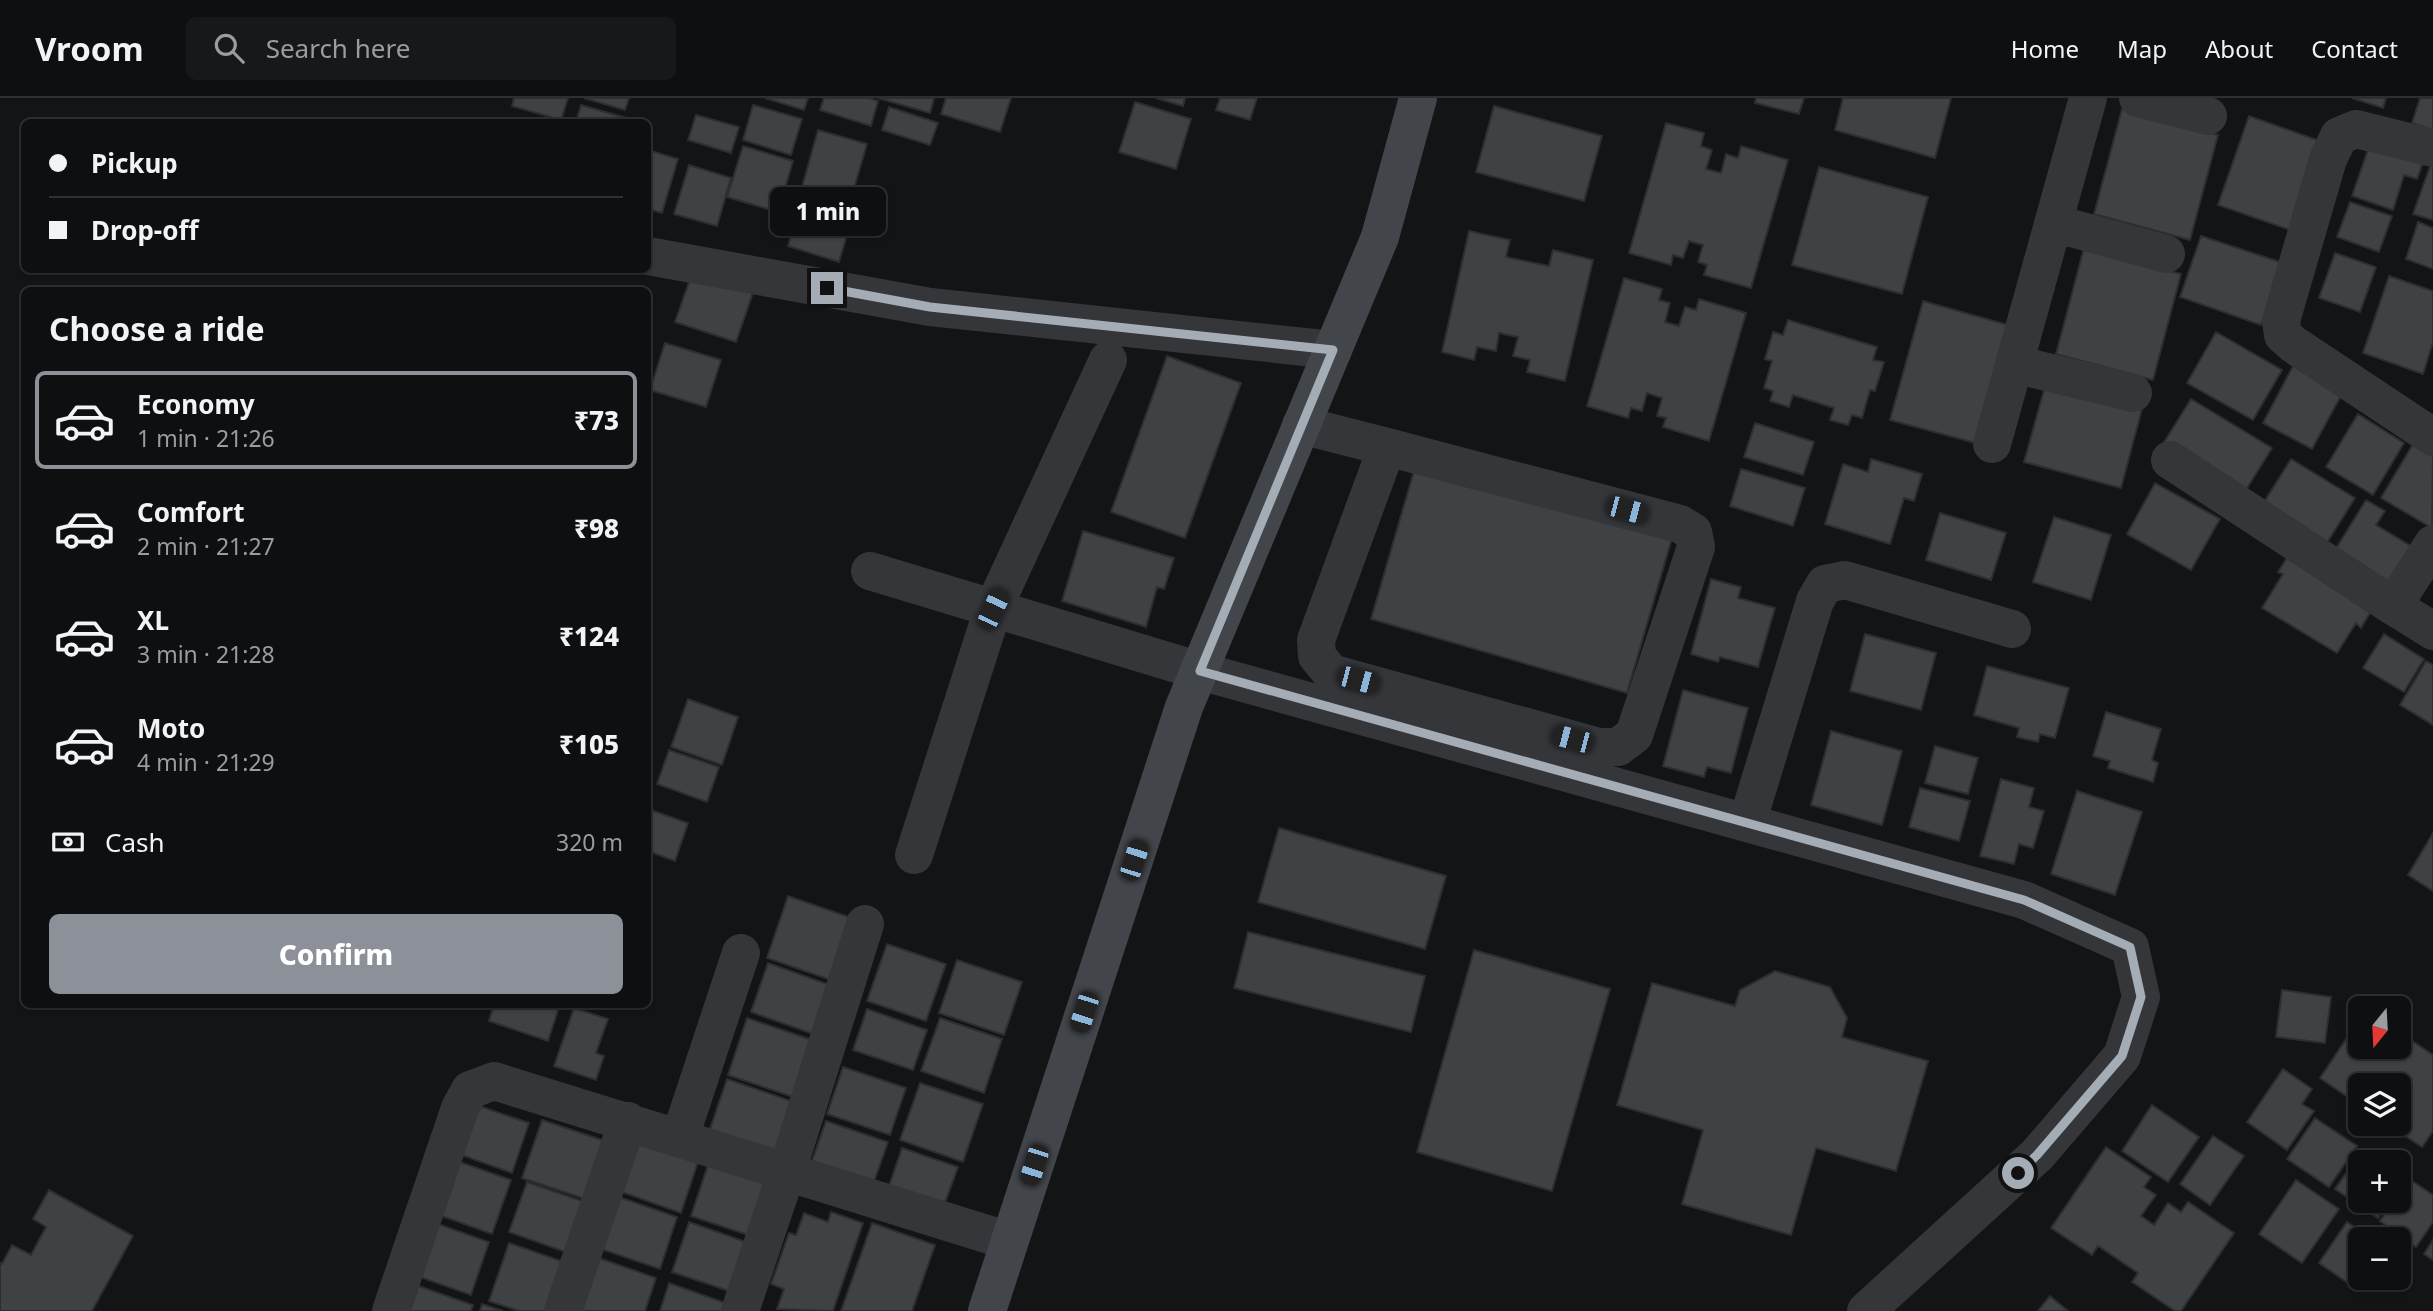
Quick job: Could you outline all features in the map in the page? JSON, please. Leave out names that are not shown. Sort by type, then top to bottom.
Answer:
[{"type":"street","points":[[987,1311],[1184,707],[1380,236],[1418,98]]},
{"type":"street","points":[[1992,444],[2088,98]]},
{"type":"street","points":[[2138,98],[2208,116]]},
{"type":"street","points":[[2433,148],[2356,129],[2339,136],[2328,159],[2281,321],[2283,335],[2293,344],[2433,436]]},
{"type":"street","points":[[2053,223],[2166,254]]},
{"type":"street","points":[[651,257],[930,307],[1333,350]]},
{"type":"street","points":[[914,855],[993,609],[1108,360]]},
{"type":"street","points":[[2014,364],[2133,393]]},
{"type":"street","points":[[1301,425],[1387,447],[1680,524],[1693,532],[1696,547],[1633,735],[1618,747],[1599,747],[1331,673],[1324,665],[1317,656],[1317,640],[1387,447]]},
{"type":"street","points":[[2170,460],[2433,631]]},
{"type":"street","points":[[2393,606],[2433,544]]},
{"type":"street","points":[[870,572],[1200,671],[2024,900],[2130,947],[2141,997],[2122,1056],[2037,1155],[1866,1311]]},
{"type":"street","points":[[1747,823],[1815,601],[1825,584],[1845,580],[2012,629]]},
{"type":"street","points":[[740,1311],[864,924]]},
{"type":"street","points":[[680,1137],[741,953]]},
{"type":"street","points":[[391,1311],[460,1108],[470,1090],[494,1081],[1009,1241]]},
{"type":"street","points":[[563,1311],[628,1121]]},
{"type":"building","points":[[514,98],[568,98],[561,119],[512,106]]},
{"type":"building","points":[[584,98],[629,98],[625,110]]},
{"type":"building","points":[[765,98],[808,98],[804,110]]},
{"type":"building","points":[[824,98],[869,98],[878,101],[871,126],[820,110]]},
{"type":"building","points":[[878,98],[934,98],[930,113]]},
{"type":"building","points":[[946,98],[1011,98],[1000,132],[941,114]]},
{"type":"building","points":[[1156,98],[1185,98],[1183,106]]},
{"type":"building","points":[[1220,98],[1257,98],[1250,120],[1216,110]]},
{"type":"building","points":[[1756,98],[1804,98],[1799,114],[1755,103]]},
{"type":"building","points":[[1843,98],[1951,98],[1935,158],[1835,130]]},
{"type":"building","points":[[2352,98],[2386,98],[2383,108]]},
{"type":"building","points":[[2420,98],[2433,98],[2433,130],[2412,123]]},
{"type":"building","points":[[1135,102],[1191,119],[1176,169],[1119,152]]},
{"type":"building","points":[[581,105],[630,119],[577,119]]},
{"type":"building","points":[[753,105],[802,119],[791,155],[743,140]]},
{"type":"building","points":[[1494,106],[1602,136],[1584,201],[1476,172]]},
{"type":"building","points":[[889,107],[938,123],[930,145],[882,130]]},
{"type":"building","points":[[2122,109],[2218,135],[2190,240],[2094,214]]},
{"type":"building","points":[[696,115],[739,127],[731,153],[688,140]]},
{"type":"building","points":[[2249,116],[2320,141],[2290,230],[2218,205]]},
{"type":"building","points":[[1666,123],[1704,133],[1701,146],[1712,150],[1706,169],[1721,173],[1726,154],[1738,158],[1741,146],[1788,160],[1751,288],[1704,275],[1707,265],[1698,262],[1703,245],[1689,241],[1683,258],[1673,255],[1671,265],[1629,253]]},
{"type":"building","points":[[818,130],[867,144],[850,202],[802,187]]},
{"type":"building","points":[[2371,141],[2424,160],[2417,179],[2404,175],[2393,210],[2352,196]]},
{"type":"building","points":[[743,146],[793,161],[778,212],[727,197]]},
{"type":"building","points":[[651,151],[678,159],[662,213],[651,210]]},
{"type":"building","points":[[2433,158],[2433,220],[2413,214]]},
{"type":"building","points":[[689,165],[731,178],[717,226],[674,214]]},
{"type":"building","points":[[1819,167],[1928,197],[1902,294],[1792,265]]},
{"type":"building","points":[[804,192],[855,208],[839,262],[788,246]]},
{"type":"building","points":[[2350,202],[2392,216],[2379,252],[2337,237]]},
{"type":"building","points":[[2418,222],[2433,228],[2433,269],[2406,259]]},
{"type":"building","points":[[1469,231],[1510,240],[1506,257],[1549,266],[1553,250],[1593,260],[1565,381],[1527,372],[1530,360],[1513,356],[1518,337],[1499,333],[1496,351],[1477,347],[1474,360],[1442,352]]},
{"type":"building","points":[[2201,236],[2283,263],[2261,325],[2180,297]]},
{"type":"building","points":[[2084,248],[2181,274],[2153,380],[2056,354]]},
{"type":"building","points":[[2335,253],[2376,267],[2360,312],[2319,298]]},
{"type":"building","points":[[2389,276],[2433,291],[2433,342],[2423,374],[2363,353]]},
{"type":"building","points":[[1624,278],[1662,289],[1659,300],[1670,303],[1665,322],[1679,326],[1685,307],[1696,310],[1699,299],[1746,313],[1709,441],[1663,427],[1666,418],[1657,416],[1662,398],[1647,393],[1642,411],[1631,408],[1628,418],[1587,406]]},
{"type":"building","points":[[689,282],[756,284],[736,342],[675,322]]},
{"type":"building","points":[[1923,301],[2015,327],[1983,445],[1890,420]]},
{"type":"building","points":[[1788,320],[1877,347],[1873,360],[1884,362],[1875,391],[1870,390],[1862,418],[1852,415],[1848,425],[1830,420],[1834,408],[1793,395],[1789,407],[1770,401],[1773,391],[1764,388],[1772,361],[1765,359],[1773,332],[1783,335]]},
{"type":"building","points":[[2216,332],[2282,370],[2253,420],[2187,383]]},
{"type":"building","points":[[665,343],[721,360],[706,407],[651,390]]},
{"type":"building","points":[[1167,356],[1241,383],[1185,538],[1111,512]]},
{"type":"building","points":[[2293,366],[2343,392],[2312,449],[2263,423]]},
{"type":"building","points":[[2046,383],[2142,409],[2121,488],[2024,462]]},
{"type":"building","points":[[2191,399],[2272,448],[2239,501],[2158,452]]},
{"type":"building","points":[[2358,414],[2404,443],[2373,495],[2326,467]]},
{"type":"building","points":[[1755,423],[1814,442],[1803,475],[1744,457]]},
{"type":"building","points":[[2413,444],[2433,456],[2432,528],[2381,498]]},
{"type":"building","points":[[1871,459],[1922,474],[1914,501],[1904,498],[1890,544],[1825,524],[1843,464],[1868,472]]},
{"type":"building","points":[[2291,459],[2355,498],[2325,546],[2261,507]]},
{"type":"building","points":[[1416,464],[1672,538],[1627,693],[1371,619]]},
{"type":"building","points":[[1741,469],[1805,488],[1793,526],[1730,506]]},
{"type":"building","points":[[2155,483],[2220,519],[2191,570],[2127,534]]},
{"type":"building","points":[[2366,500],[2385,511],[2376,525],[2421,552],[2385,587],[2332,555]]},
{"type":"building","points":[[1940,513],[2006,533],[1991,580],[1926,560]]},
{"type":"building","points":[[2054,517],[2111,535],[2091,600],[2033,582]]},
{"type":"building","points":[[1083,531],[1174,558],[1164,589],[1157,587],[1146,627],[1062,601]]},
{"type":"building","points":[[2288,556],[2373,608],[2361,628],[2356,623],[2337,653],[2262,608],[2283,574],[2278,572]]},
{"type":"building","points":[[1711,579],[1741,587],[1738,598],[1775,608],[1758,667],[1720,657],[1718,662],[1691,654]]},
{"type":"building","points":[[1865,634],[1936,653],[1921,710],[1850,691]]},
{"type":"building","points":[[2384,634],[2424,659],[2404,692],[2363,668]]},
{"type":"building","points":[[2426,661],[2433,665],[2433,725],[2400,705]]},
{"type":"building","points":[[1987,666],[2069,688],[2055,738],[2040,734],[2038,742],[2017,737],[2019,728],[1974,715]]},
{"type":"building","points":[[1683,690],[1748,708],[1731,773],[1707,767],[1704,777],[1663,766]]},
{"type":"building","points":[[688,699],[738,717],[722,765],[671,747]]},
{"type":"building","points":[[2106,712],[2161,729],[2152,760],[2158,763],[2153,782],[2108,768],[2110,761],[2093,756]]},
{"type":"building","points":[[1831,731],[1902,751],[1882,825],[1811,805]]},
{"type":"building","points":[[1935,746],[1978,758],[1968,794],[1925,783]]},
{"type":"building","points":[[669,750],[719,767],[707,802],[657,784]]},
{"type":"building","points":[[2001,779],[2034,788],[2029,807],[2044,811],[2033,848],[2019,844],[2014,864],[1980,856]]},
{"type":"building","points":[[1920,788],[1970,801],[1959,841],[1909,827]]},
{"type":"building","points":[[2077,791],[2142,812],[2115,895],[2051,874]]},
{"type":"building","points":[[651,810],[688,823],[675,861],[651,852]]},
{"type":"building","points":[[1279,828],[1446,876],[1425,949],[1258,902]]},
{"type":"building","points":[[2433,833],[2433,891],[2408,875]]},
{"type":"building","points":[[788,896],[852,918],[831,980],[767,958]]},
{"type":"building","points":[[1248,932],[1425,976],[1411,1032],[1234,988]]},
{"type":"building","points":[[887,944],[946,964],[926,1021],[867,1001]]},
{"type":"building","points":[[1474,950],[1610,989],[1552,1191],[1417,1152]]},
{"type":"building","points":[[957,960],[1022,982],[1004,1035],[939,1013]]},
{"type":"building","points":[[768,963],[830,985],[813,1034],[751,1012]]},
{"type":"building","points":[[1775,971],[1830,987],[1847,1018],[1842,1037],[1928,1061],[1896,1171],[1816,1148],[1791,1235],[1682,1204],[1703,1130],[1617,1105],[1652,983],[1735,1006],[1740,990]]},
{"type":"building","points":[[2282,990],[2331,997],[2325,1043],[2276,1037]]},
{"type":"building","points":[[493,1008],[559,1008],[548,1041],[489,1021]]},
{"type":"building","points":[[574,1008],[608,1019],[596,1053],[604,1056],[596,1080],[554,1066]]},
{"type":"building","points":[[867,1009],[927,1030],[913,1070],[853,1050]]},
{"type":"building","points":[[747,1018],[812,1040],[793,1097],[728,1075]]},
{"type":"building","points":[[940,1018],[1002,1039],[984,1093],[921,1071]]},
{"type":"building","points":[[2348,1036],[2348,1059],[2412,1059],[2412,1041],[2433,1055],[2433,1131],[2422,1147],[2405,1136],[2411,1136],[2411,1073],[2348,1073],[2348,1097],[2320,1078]]},
{"type":"building","points":[[843,1067],[906,1088],[890,1135],[827,1114]]},
{"type":"building","points":[[2283,1069],[2312,1089],[2302,1104],[2314,1111],[2287,1150],[2247,1122]]},
{"type":"building","points":[[727,1079],[794,1102],[775,1158],[708,1135]]},
{"type":"building","points":[[920,1083],[983,1104],[963,1162],[900,1140]]},
{"type":"building","points":[[470,1103],[529,1123],[512,1173],[453,1152]]},
{"type":"building","points":[[2152,1105],[2199,1137],[2168,1182],[2122,1151]]},
{"type":"building","points":[[2315,1118],[2357,1146],[2354,1150],[2348,1150],[2348,1159],[2329,1187],[2287,1159]]},
{"type":"building","points":[[542,1120],[608,1142],[588,1200],[522,1178]]},
{"type":"building","points":[[826,1121],[888,1142],[869,1196],[807,1175]]},
{"type":"building","points":[[635,1134],[700,1156],[681,1213],[616,1190]]},
{"type":"building","points":[[2213,1136],[2244,1156],[2210,1205],[2180,1184]]},
{"type":"building","points":[[2106,1147],[2151,1177],[2144,1187],[2156,1195],[2141,1216],[2154,1225],[2168,1203],[2181,1212],[2188,1202],[2234,1233],[2181,1311],[2175,1311],[2132,1282],[2138,1273],[2098,1246],[2092,1255],[2051,1228]]},
{"type":"building","points":[[902,1148],[958,1167],[942,1211],[887,1192]]},
{"type":"building","points":[[711,1156],[774,1178],[754,1237],[691,1216]]},
{"type":"building","points":[[454,1160],[511,1180],[492,1234],[436,1214]]},
{"type":"building","points":[[2348,1170],[2348,1198],[2335,1189]]},
{"type":"building","points":[[2296,1180],[2339,1209],[2302,1263],[2259,1234]]},
{"type":"building","points":[[2411,1180],[2433,1195],[2433,1222],[2416,1247],[2411,1243],[2411,1227],[2388,1227],[2380,1221],[2385,1213],[2411,1213]]},
{"type":"building","points":[[527,1182],[588,1203],[571,1254],[509,1232]]},
{"type":"building","points":[[49,1190],[133,1236],[92,1311],[0,1311],[0,1263],[2,1264],[12,1245],[31,1255],[46,1227],[33,1219]]},
{"type":"building","points":[[616,1196],[677,1217],[660,1269],[598,1248]]},
{"type":"building","points":[[831,1212],[863,1223],[833,1311],[777,1309],[784,1289],[771,1284],[789,1233],[796,1235],[804,1213],[828,1222]]},
{"type":"building","points":[[689,1222],[749,1243],[732,1292],[672,1272]]},
{"type":"building","points":[[2347,1222],[2354,1227],[2348,1227],[2348,1283],[2319,1263]]},
{"type":"building","points":[[435,1223],[489,1242],[471,1295],[417,1276]]},
{"type":"building","points":[[872,1223],[935,1245],[912,1311],[841,1311]]},
{"type":"building","points":[[2433,1240],[2433,1260],[2424,1254]]},
{"type":"building","points":[[509,1243],[570,1264],[554,1311],[519,1311],[489,1301]]},
{"type":"building","points":[[593,1256],[656,1278],[645,1311],[580,1311]]},
{"type":"building","points":[[669,1283],[734,1306],[732,1311],[660,1311]]},
{"type":"building","points":[[413,1284],[473,1305],[471,1311],[404,1311]]},
{"type":"building","points":[[2050,1296],[2068,1311],[2038,1311]]},
{"type":"building","points":[[482,1304],[503,1311],[480,1311]]},
{"type":"route","points":[[827,288],[930,307],[1333,350],[1200,671],[2024,900],[2130,947],[2141,997],[2122,1056],[2037,1155],[2018,1173]]}]
